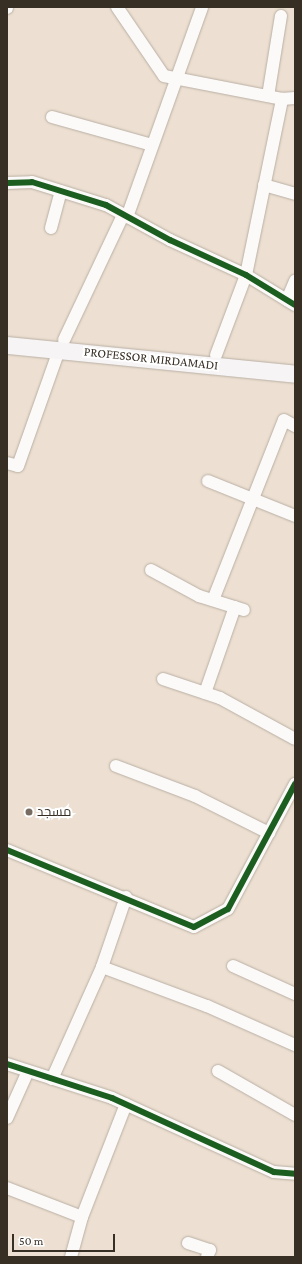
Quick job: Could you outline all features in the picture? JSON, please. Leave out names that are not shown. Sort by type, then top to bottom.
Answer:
[{"type":"main road","name":"PROFESSOR MIRDAMADI","points":[[7,334],[62,345]]},
{"type":"main road","name":"PROFESSOR MIRDAMADI","points":[[7,345],[62,345],[216,360],[295,363]]},
{"type":"main road","name":"PROFESSOR MIRDAMADI","points":[[216,360],[295,374]]},
{"type":"street","points":[[117,7],[164,76],[282,99],[295,98]]},
{"type":"street","points":[[7,463],[18,466],[62,345],[125,216],[202,7]]},
{"type":"street","points":[[268,96],[281,16]]},
{"type":"street","points":[[216,360],[246,275],[282,99]]},
{"type":"street","points":[[52,117],[152,145]]},
{"type":"street","points":[[7,183],[32,182],[61,191],[125,216],[246,275],[291,302],[295,281]]},
{"type":"street","points":[[264,185],[295,194]]},
{"type":"street","points":[[51,228],[61,191]]},
{"type":"street","points":[[213,600],[284,420],[295,426]]},
{"type":"street","points":[[208,481],[254,497],[295,516]]},
{"type":"street","points":[[151,570],[213,600],[239,609],[205,693]]},
{"type":"street","points":[[163,679],[205,693],[295,739]]},
{"type":"street","points":[[116,766],[195,796],[269,833]]},
{"type":"street","points":[[7,850],[126,897],[194,927],[228,909],[295,784]]},
{"type":"street","points":[[52,1079],[102,967],[126,897]]},
{"type":"street","points":[[233,966],[295,994]]},
{"type":"street","points":[[102,967],[295,1045]]},
{"type":"street","points":[[7,1064],[126,1104],[274,1172],[295,1174]]},
{"type":"street","points":[[7,1118],[28,1071]]},
{"type":"street","points":[[218,1071],[295,1115]]},
{"type":"street","points":[[76,1256],[82,1217],[126,1104]]},
{"type":"street","points":[[7,1188],[82,1217]]},
{"type":"street","points":[[188,1243],[210,1250],[207,1257]]},
{"type":"cycle path","points":[[7,183],[32,182],[106,205],[170,240],[246,275],[295,305]]},
{"type":"cycle path","points":[[7,850],[194,927],[228,909],[295,784]]},
{"type":"cycle path","points":[[7,1064],[112,1098],[274,1172],[295,1174]]},
{"type":"place","name":"مسجد","points":[[29,812]]}]
